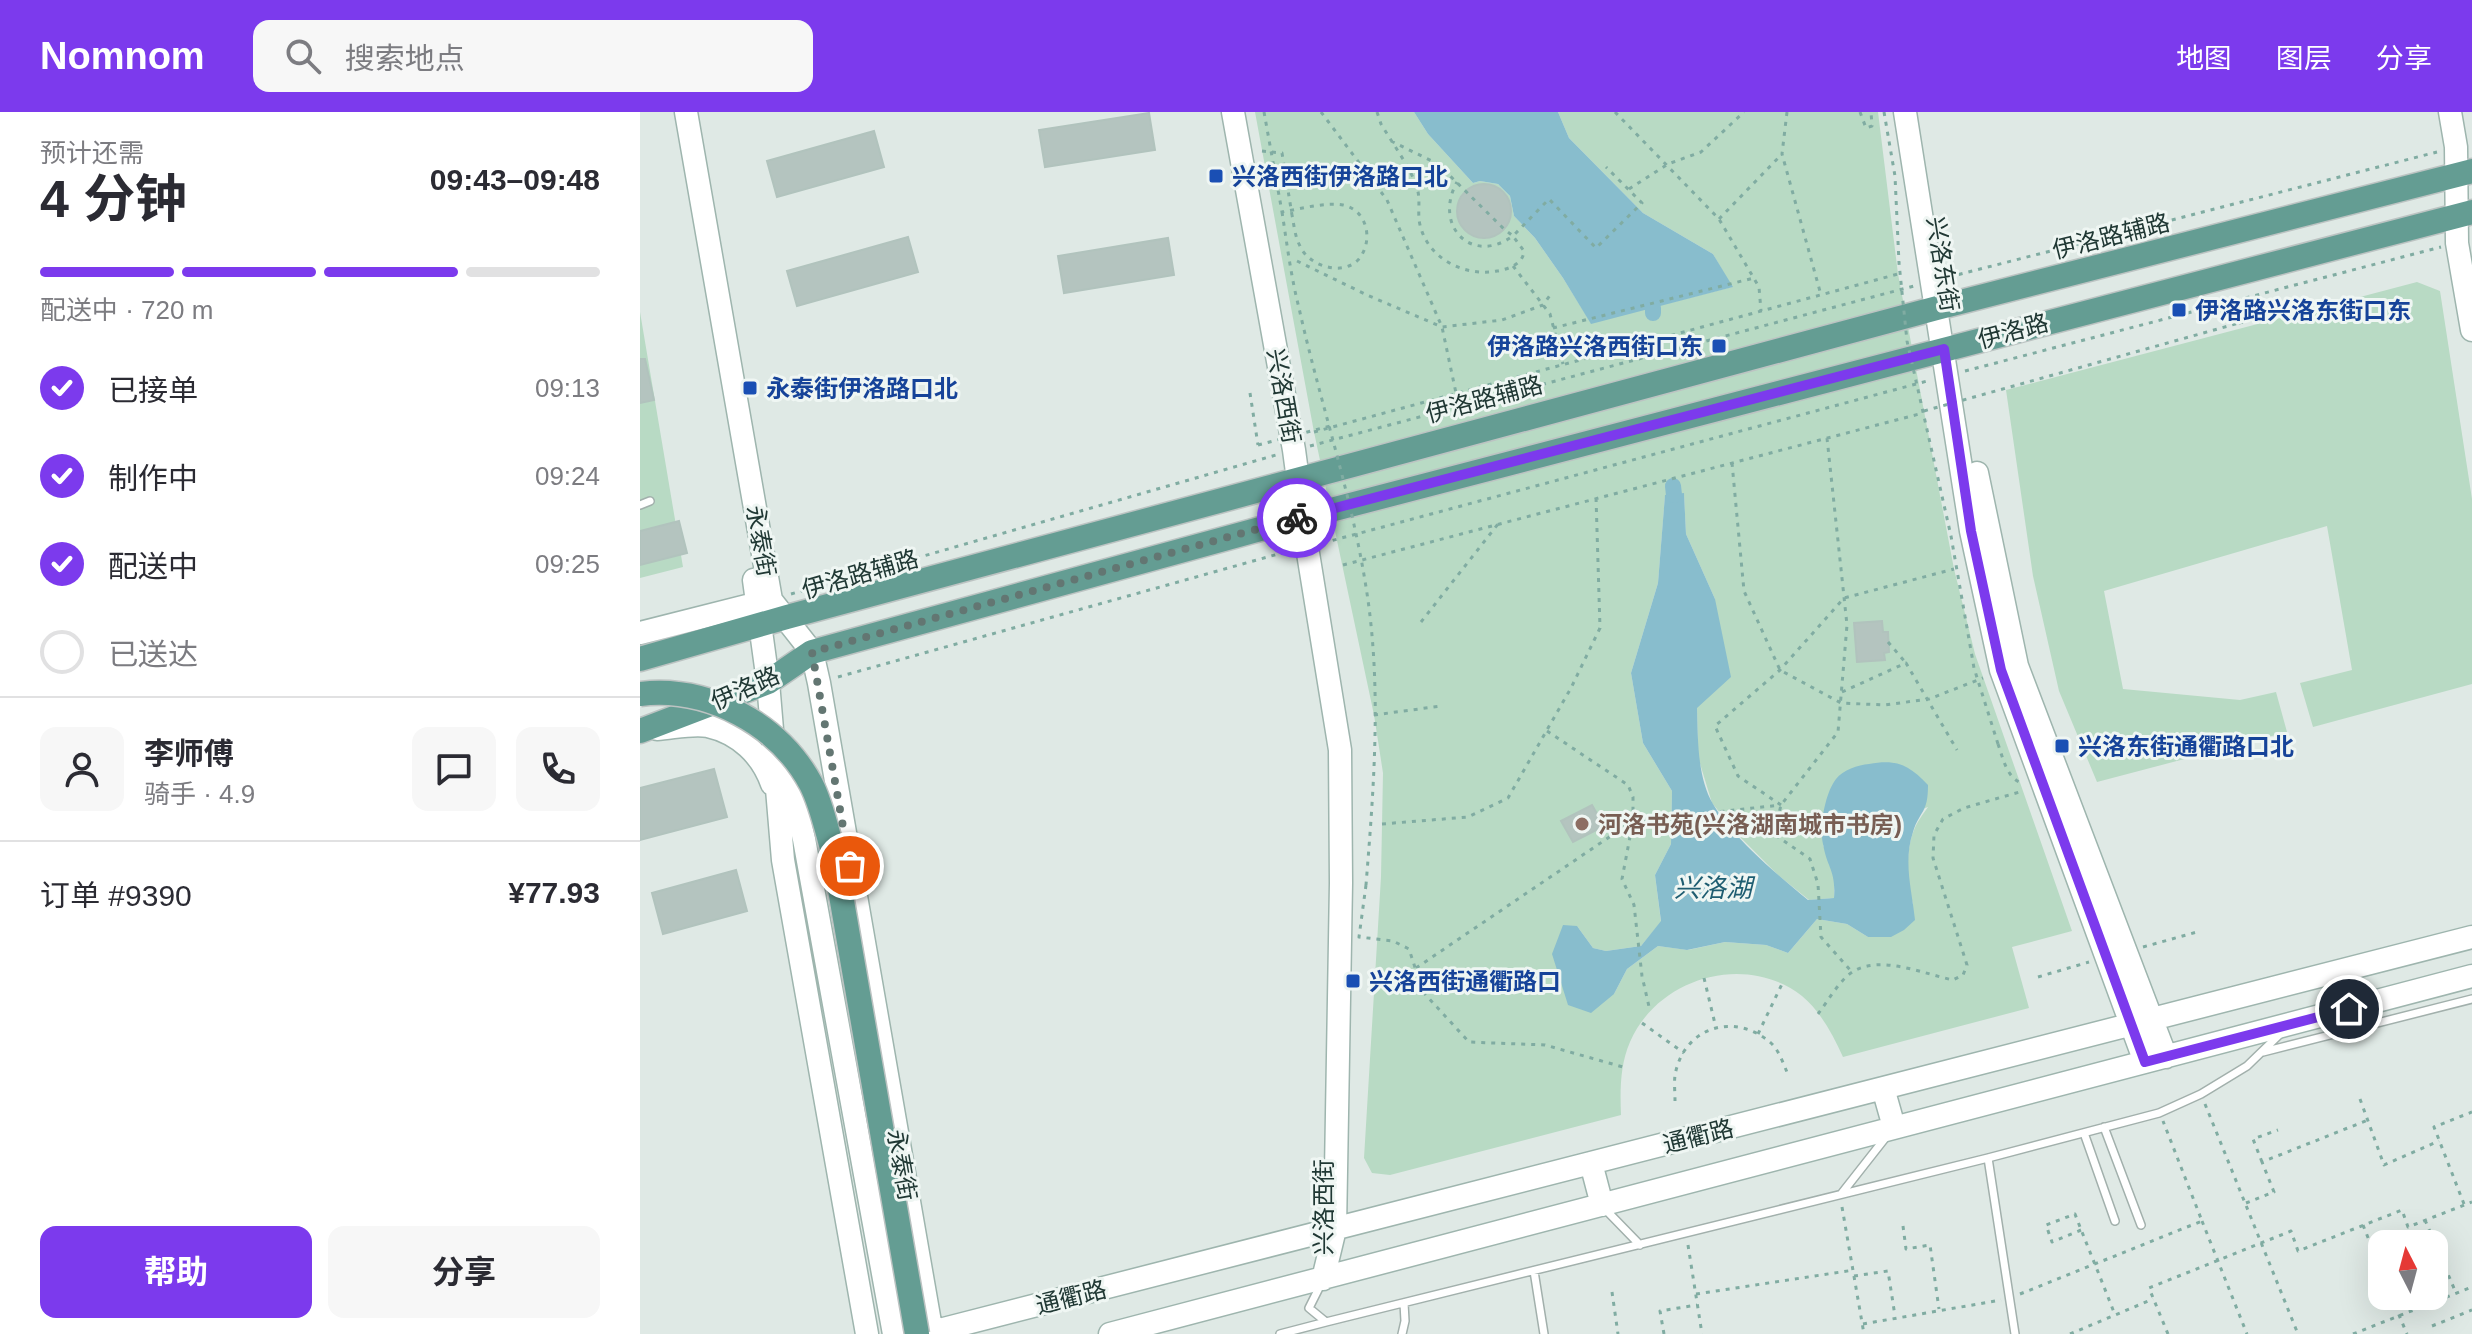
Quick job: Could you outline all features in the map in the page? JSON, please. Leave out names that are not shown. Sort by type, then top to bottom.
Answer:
[{"type":"main road","name":"伊洛路","points":[[640,659],[769,611],[1293,481],[2464,172]]},
{"type":"main road","name":"伊洛路","points":[[768,682],[812,652],[1298,518],[2464,214]]},
{"type":"main road","points":[[641,725],[768,682]]},
{"type":"main road","points":[[640,694],[693,697],[728,708],[770,734],[801,766],[813,788],[834,855],[926,1334]]},
{"type":"street","name":"永泰街","points":[[673,112],[769,611],[812,652],[819,683],[926,1334]]},
{"type":"street","name":"永泰街","points":[[686,112],[769,611],[768,682],[783,860],[867,1334]]},
{"type":"street","name":"兴洛西街","points":[[1221,112],[1288,452]]},
{"type":"street","name":"兴洛西街","points":[[1233,112],[1293,481],[1301,548],[1340,750],[1341,883],[1328,1231],[1323,1279]]},
{"type":"street","name":"兴洛东街","points":[[1905,112],[1940,280]]},
{"type":"street","name":"兴洛东街","points":[[1917,112],[1954,374],[1971,531],[2001,670],[2155,1060]]},
{"type":"street","points":[[2450,112],[2464,150]]},
{"type":"street","points":[[2465,112],[2464,214],[2457,243],[2472,330]]},
{"type":"street","points":[[640,633],[769,611]]},
{"type":"street","points":[[768,682],[804,839],[894,1334]]},
{"type":"street","points":[[641,725],[706,725],[731,734],[758,755],[771,781],[783,860]]},
{"type":"street","name":"通衢路","points":[[926,1334],[2472,937]]},
{"type":"street","name":"通衢路","points":[[1110,1334],[2472,976]]},
{"type":"street","points":[[1883,1088],[1894,1127]]},
{"type":"street","points":[[1591,1163],[1602,1205]]},
{"type":"lane","points":[[640,505],[650,501]]},
{"type":"lane","points":[[2261,1052],[2472,999]]},
{"type":"lane","points":[[1280,1334],[2159,1113],[2201,1094],[2247,1066],[2288,1025]]},
{"type":"lane","points":[[1840,1195],[1894,1127]]},
{"type":"lane","points":[[2104,1127],[2141,1225]]},
{"type":"lane","points":[[2084,1133],[2115,1221]]},
{"type":"lane","points":[[1988,1158],[2015,1334]]},
{"type":"lane","points":[[1602,1205],[1640,1245]]},
{"type":"lane","points":[[1534,1271],[1544,1334]]},
{"type":"lane","points":[[1323,1279],[1309,1308],[1326,1322]]},
{"type":"lane","points":[[1402,1334],[1404,1303]]},
{"type":"path","points":[[1264,112],[1298,306],[1358,540],[1367,589],[1374,660],[1376,764],[1359,937],[1393,941],[1409,949],[1423,992],[1469,1042],[1545,1045],[1623,1067]]},
{"type":"path","points":[[1321,112],[1387,200],[1442,327],[1456,394]]},
{"type":"path","points":[[1377,112],[1391,141],[1418,189],[1421,229],[1439,257],[1468,270],[1487,273],[1513,266],[1524,257],[1524,251],[1513,236],[1438,164],[1391,141]]},
{"type":"path","points":[[1615,112],[1719,219],[1759,287],[1761,311]]},
{"type":"path","points":[[1628,189],[1668,164],[1701,152],[1744,112]]},
{"type":"path","points":[[1787,112],[1782,154],[1821,295]]},
{"type":"path","points":[[1860,112],[1866,128],[1872,126],[1871,112]]},
{"type":"path","points":[[1884,112],[1895,176],[1907,341],[1951,536],[1974,668],[2008,773],[2019,782]]},
{"type":"path","name":"伊洛路辅路","points":[[769,611],[1288,452],[1940,280],[2464,150]]},
{"type":"path","points":[[1262,151],[1282,153],[1292,215],[1300,246],[1310,259],[1323,266],[1349,265],[1358,259],[1365,247],[1368,233],[1364,221],[1357,211],[1346,206],[1334,205],[1282,212]]},
{"type":"path","points":[[1719,219],[1782,154]]},
{"type":"path","points":[[1457,182],[1449,199],[1449,216],[1456,233],[1469,243],[1490,248],[1513,236],[1549,199],[1596,248],[1642,203],[1606,167]]},
{"type":"path","points":[[819,683],[1301,548],[2457,243]]},
{"type":"path","points":[[1297,261],[1442,327],[1502,320],[1543,305],[1551,294]]},
{"type":"path","points":[[1513,266],[1550,314],[1563,365]]},
{"type":"path","points":[[1314,432],[1898,274]]},
{"type":"path","points":[[1553,328],[1754,278]]},
{"type":"path","points":[[1343,565],[1924,412],[2288,310]]},
{"type":"path","points":[[1250,393],[1258,445],[1330,426]]},
{"type":"path","points":[[1827,438],[1847,625],[1838,732],[1781,805],[1774,834],[1810,859],[1818,884],[1821,937],[1852,972]]},
{"type":"path","points":[[1732,463],[1744,591],[1780,670],[1841,703],[1885,705],[1929,699],[1983,678]]},
{"type":"path","points":[[1382,824],[1468,817],[1508,798],[1571,688],[1600,628],[1596,497]]},
{"type":"path","points":[[1421,622],[1499,523]]},
{"type":"path","points":[[1781,805],[1738,776],[1715,726],[1780,670],[1844,598],[1954,569]]},
{"type":"path","points":[[1888,642],[1906,663],[1957,750]]},
{"type":"path","points":[[1842,692],[1906,663]]},
{"type":"path","points":[[1374,715],[1441,706]]},
{"type":"path","points":[[1547,731],[1628,785],[1633,797],[1633,821],[1622,879],[1634,905],[1642,976],[1650,1011]]},
{"type":"path","points":[[1818,1014],[1852,972],[1881,964],[1953,980],[1963,975],[1967,965],[1933,858],[1934,835],[1943,819],[1964,808],[2023,791]]},
{"type":"path","points":[[1416,968],[1633,821],[1781,805]]},
{"type":"path","points":[[2141,947],[2197,932]]},
{"type":"path","points":[[2038,977],[2093,961]]},
{"type":"path","points":[[1704,978],[1716,1028]]},
{"type":"path","points":[[1758,1034],[1782,984]]},
{"type":"path","points":[[1642,1023],[1684,1053]]},
{"type":"path","points":[[1675,1101],[1675,1075],[1686,1048],[1707,1031],[1716,1028],[1730,1025],[1758,1034],[1775,1047],[1787,1072]]},
{"type":"path","points":[[2201,1094],[2298,1334]]},
{"type":"path","points":[[2360,1099],[2384,1165],[2439,1141]]},
{"type":"path","points":[[2464,1205],[2434,1127],[2472,1112]]},
{"type":"path","points":[[2159,1113],[2247,1334]]},
{"type":"path","points":[[2262,1162],[2368,1120]]},
{"type":"path","points":[[2245,1203],[2274,1192],[2253,1139],[2278,1130]]},
{"type":"path","points":[[1840,1195],[1864,1334]]},
{"type":"path","points":[[2168,1334],[2149,1288],[2291,1231],[2298,1251],[2402,1210],[2408,1227],[2472,1202]]},
{"type":"path","points":[[2081,1230],[2052,1242],[2046,1225],[2075,1214],[2115,1315]]},
{"type":"path","points":[[2425,1220],[2456,1293]]},
{"type":"path","points":[[1863,1324],[2010,1298],[2202,1221]]},
{"type":"path","points":[[2363,1225],[2368,1238]]},
{"type":"path","points":[[1903,1226],[1906,1249],[1930,1245],[1940,1310]]},
{"type":"path","points":[[1686,1233],[1702,1334]]},
{"type":"path","points":[[1696,1294],[1888,1271],[1895,1318]]},
{"type":"path","points":[[2353,1334],[2472,1287]]},
{"type":"path","points":[[1612,1292],[1618,1334]]},
{"type":"path","points":[[2070,1334],[2153,1299]]},
{"type":"path","points":[[1664,1334],[1660,1311],[1697,1305]]},
{"type":"path","points":[[2397,1310],[2407,1334]]},
{"type":"path","points":[[2432,1326],[2472,1310]]},
{"type":"green space","points":[[1255,112],[1414,112],[1428,134],[1473,183],[1498,184],[1510,196],[1514,216],[1535,238],[1591,323],[1732,287],[1713,254],[1643,213],[1569,138],[1558,112],[1878,112],[1898,274],[1954,569],[1975,654],[2072,931],[2012,947],[2029,1008],[1843,1057],[1815,1009],[1802,996],[1780,983],[1755,975],[1730,974],[1706,978],[1682,987],[1661,1001],[1643,1020],[1624,1060],[1621,1115],[1390,1175],[1372,1173],[1364,1158],[1381,877],[1383,773],[1374,715],[1314,432]],"holes":[[[1684,494],[1686,534],[1715,599],[1697,707],[1698,757],[1712,803],[1740,837],[1778,875],[1809,900],[1834,898],[1834,873],[1823,845],[1928,807],[1915,827],[1909,848],[1908,877],[1913,904],[1868,937],[1847,924],[1817,919],[1788,953],[1766,945],[1725,942],[1688,950],[1658,946],[1627,969],[1614,994],[1577,926],[1593,948],[1606,951],[1641,946],[1661,922],[1655,875],[1671,844],[1672,791],[1643,743],[1631,673],[1658,583],[1665,496]]]},
{"type":"green space","points":[[2417,282],[2440,291],[2472,499],[2472,684],[2313,727],[2300,683],[2352,670],[2327,526],[2104,591],[2123,689],[2240,700],[2276,692],[2287,732],[2097,782],[2059,691],[2033,576],[2006,390]]},
{"type":"green space","points":[[640,312],[683,567],[640,578]]},
{"type":"water","points":[[1414,112],[1558,112],[1569,138],[1643,213],[1713,254],[1733,287],[1591,324],[1535,238],[1514,216],[1510,196],[1498,184],[1473,183],[1428,134]]},
{"type":"water","name":"兴洛湖","points":[[1684,493],[1686,534],[1715,599],[1731,677],[1697,708],[1701,770],[1713,804],[1744,843],[1808,900],[1834,898],[1834,881],[1822,837],[1824,810],[1832,785],[1851,768],[1887,762],[1908,768],[1928,785],[1927,801],[1910,843],[1909,876],[1915,920],[1891,937],[1868,937],[1847,924],[1817,919],[1788,953],[1766,945],[1725,942],[1687,950],[1658,946],[1627,969],[1614,994],[1591,1013],[1568,1005],[1552,954],[1563,925],[1577,926],[1593,948],[1606,951],[1641,946],[1661,921],[1655,875],[1671,844],[1672,791],[1643,743],[1631,673],[1658,583],[1665,495]]},
{"type":"building","points":[[1149,113],[1155,150],[1045,167],[1039,130]]},
{"type":"building","points":[[874,131],[884,167],[777,197],[767,161]]},
{"type":"building","points":[[1484,184],[1503,192],[1511,211],[1503,230],[1484,238],[1465,230],[1457,211],[1465,192]]},
{"type":"building","points":[[908,237],[918,272],[797,306],[787,271]]},
{"type":"building","points":[[1168,238],[1174,275],[1064,293],[1058,256]]},
{"type":"building","points":[[640,359],[645,359],[654,400],[640,403]]},
{"type":"building","points":[[679,521],[687,553],[640,565],[640,531]]},
{"type":"building","points":[[1882,621],[1883,632],[1888,632],[1889,652],[1884,653],[1885,660],[1857,662],[1854,623]]},
{"type":"building","points":[[714,769],[727,817],[640,840],[640,788]]},
{"type":"building","name":"河洛书苑(兴洛湖南城市书房)","points":[[1592,805],[1604,826],[1573,842],[1561,821]]},
{"type":"building","points":[[736,870],[747,911],[663,934],[652,893]]},
{"type":"waterway","points":[[1653,308],[1653,313]]},
{"type":"waterway","points":[[1673,486],[1674,495]]},
{"type":"way so far","points":[[850,866],[812,652],[1297,518]]},
{"type":"place","name":"兴洛西街伊洛路口北","points":[[1216,176]]},
{"type":"place","name":"伊洛路兴洛东街口东","points":[[2179,310]]},
{"type":"place","name":"伊洛路兴洛西街口东","points":[[1719,346]]},
{"type":"place","name":"永泰街伊洛路口北","points":[[750,388]]},
{"type":"place","name":"兴洛东街通衢路口北","points":[[2062,746]]},
{"type":"place","name":"河洛书苑(兴洛湖南城市书房)","points":[[1582,824]]},
{"type":"place","name":"兴洛西街通衢路口","points":[[1353,981]]},
{"type":"route","points":[[1297,518],[1944,349],[1971,531],[2001,670],[2145,1062],[2349,1009]]}]
